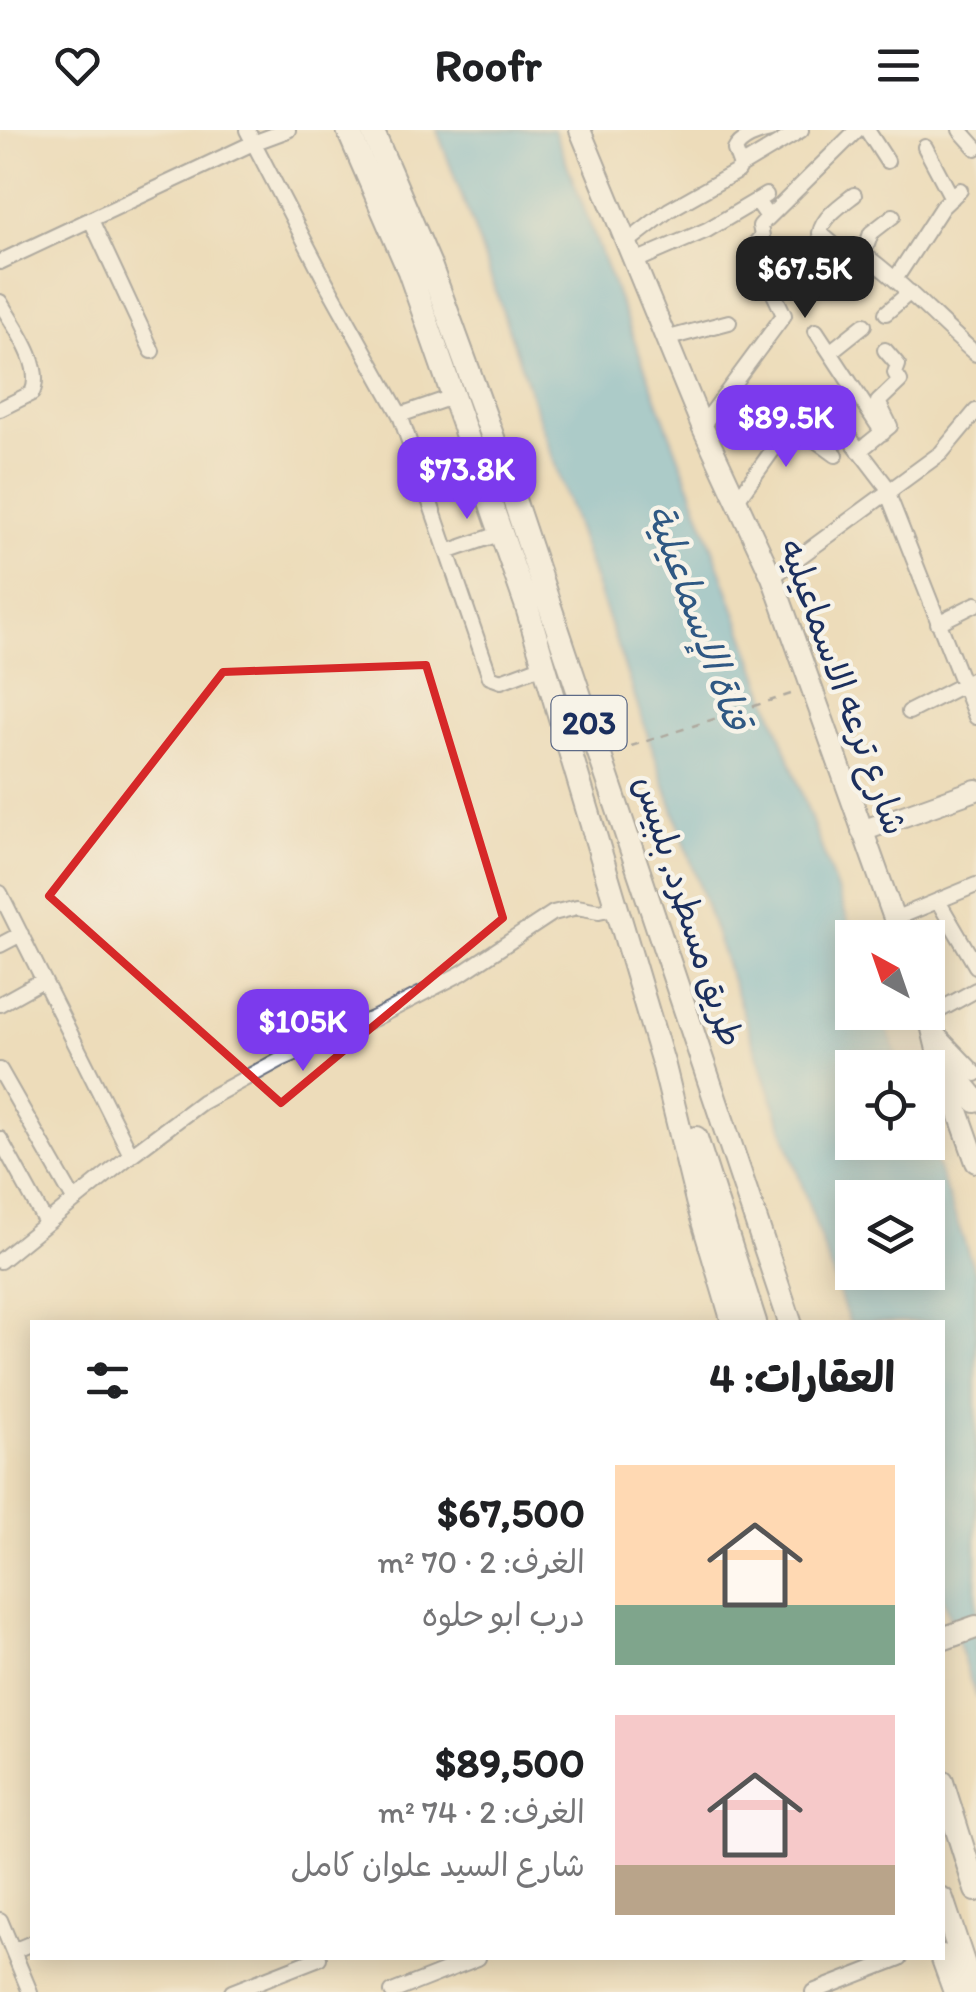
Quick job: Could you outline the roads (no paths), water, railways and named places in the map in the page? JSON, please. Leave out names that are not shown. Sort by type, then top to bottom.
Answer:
[{"type":"main road","name":"طريق مسطرد, بلبيس","points":[[348,130],[409,271],[502,532],[664,1066],[732,1320]]},
{"type":"main road","name":"طريق مسطرد, بلبيس","points":[[372,130],[430,265],[496,446],[789,1320]]},
{"type":"main road","name":"شارع ترعه الاسماعيليه","points":[[580,130],[702,426],[772,578],[894,920]]},
{"type":"main road","points":[[862,831],[974,796]]},
{"type":"main road","points":[[945,1063],[976,1101]]},
{"type":"main road","points":[[664,1066],[693,1129],[754,1320]]},
{"type":"main road","points":[[945,1074],[976,1162]]},
{"type":"main road","points":[[945,1623],[976,1614]]},
{"type":"main road","points":[[945,1638],[976,1627]]},
{"type":"main road","points":[[945,1792],[976,1890]]},
{"type":"main road","points":[[945,1908],[972,1992]]},
{"type":"main road","points":[[943,1960],[954,1992]]},
{"type":"street","points":[[0,262],[91,220],[250,136],[288,130]]},
{"type":"street","points":[[742,166],[736,152],[738,144],[770,130]]},
{"type":"street","points":[[629,253],[669,210],[738,172],[801,130]]},
{"type":"street","points":[[702,426],[784,315],[774,294],[776,270],[753,246],[762,236],[760,226],[857,130]]},
{"type":"street","points":[[867,130],[887,162]]},
{"type":"street","points":[[960,130],[976,148]]},
{"type":"street","points":[[250,136],[400,415],[490,678],[502,681],[544,664]]},
{"type":"street","points":[[896,278],[942,208],[956,194],[925,147]]},
{"type":"street","points":[[854,195],[819,230],[853,262],[864,256],[871,234],[893,216]]},
{"type":"street","points":[[629,253],[707,230],[762,198],[767,219]]},
{"type":"street","points":[[91,220],[152,352]]},
{"type":"street","points":[[864,256],[896,278],[947,331],[976,354]]},
{"type":"street","points":[[886,313],[910,292]]},
{"type":"street","points":[[0,302],[32,363],[36,387],[0,410]]},
{"type":"street","points":[[665,339],[729,322]]},
{"type":"street","points":[[830,352],[864,325]]},
{"type":"street","points":[[816,331],[883,433]]},
{"type":"street","points":[[859,450],[883,433],[891,422],[878,401],[900,380],[894,372],[898,365],[886,350]]},
{"type":"street","points":[[400,415],[455,396]]},
{"type":"street","points":[[772,578],[941,453],[976,411]]},
{"type":"street","points":[[738,500],[793,423],[836,456]]},
{"type":"street","points":[[849,437],[889,493],[938,623],[969,681],[976,717]]},
{"type":"street","points":[[447,552],[502,532]]},
{"type":"street","points":[[938,623],[976,604]]},
{"type":"street","points":[[909,712],[969,681]]},
{"type":"street","points":[[909,920],[938,901],[976,885]]},
{"type":"street","points":[[0,893],[131,1155]]},
{"type":"street","points":[[938,901],[976,966]]},
{"type":"street","points":[[0,1261],[202,1102],[282,1059],[462,974],[553,913],[577,907],[599,911],[617,907]]},
{"type":"street","points":[[0,945],[21,934]]},
{"type":"street","points":[[0,1004],[43,980]]},
{"type":"street","points":[[945,1009],[976,990]]},
{"type":"street","points":[[938,1030],[976,1074]]},
{"type":"street","points":[[0,1070],[74,1200]]},
{"type":"street","points":[[0,1139],[46,1223]]},
{"type":"street","points":[[0,1920],[30,1992]]},
{"type":"street","points":[[13,1951],[30,1944]]},
{"type":"street","points":[[232,1992],[314,1960]]},
{"type":"street","points":[[392,1992],[473,1960]]},
{"type":"street","points":[[813,1992],[895,1960]]},
{"type":"water","name":"قناة الإسماعيلية","points":[[437,130],[554,130],[693,494],[848,920],[835,920],[835,1030],[887,1030],[895,1050],[835,1050],[835,1160],[935,1160],[942,1180],[835,1180],[835,1281]]},
{"type":"water","points":[[945,1188],[976,1275],[976,1698],[945,1604],[945,1320],[848,1320],[838,1290],[945,1290]]}]
